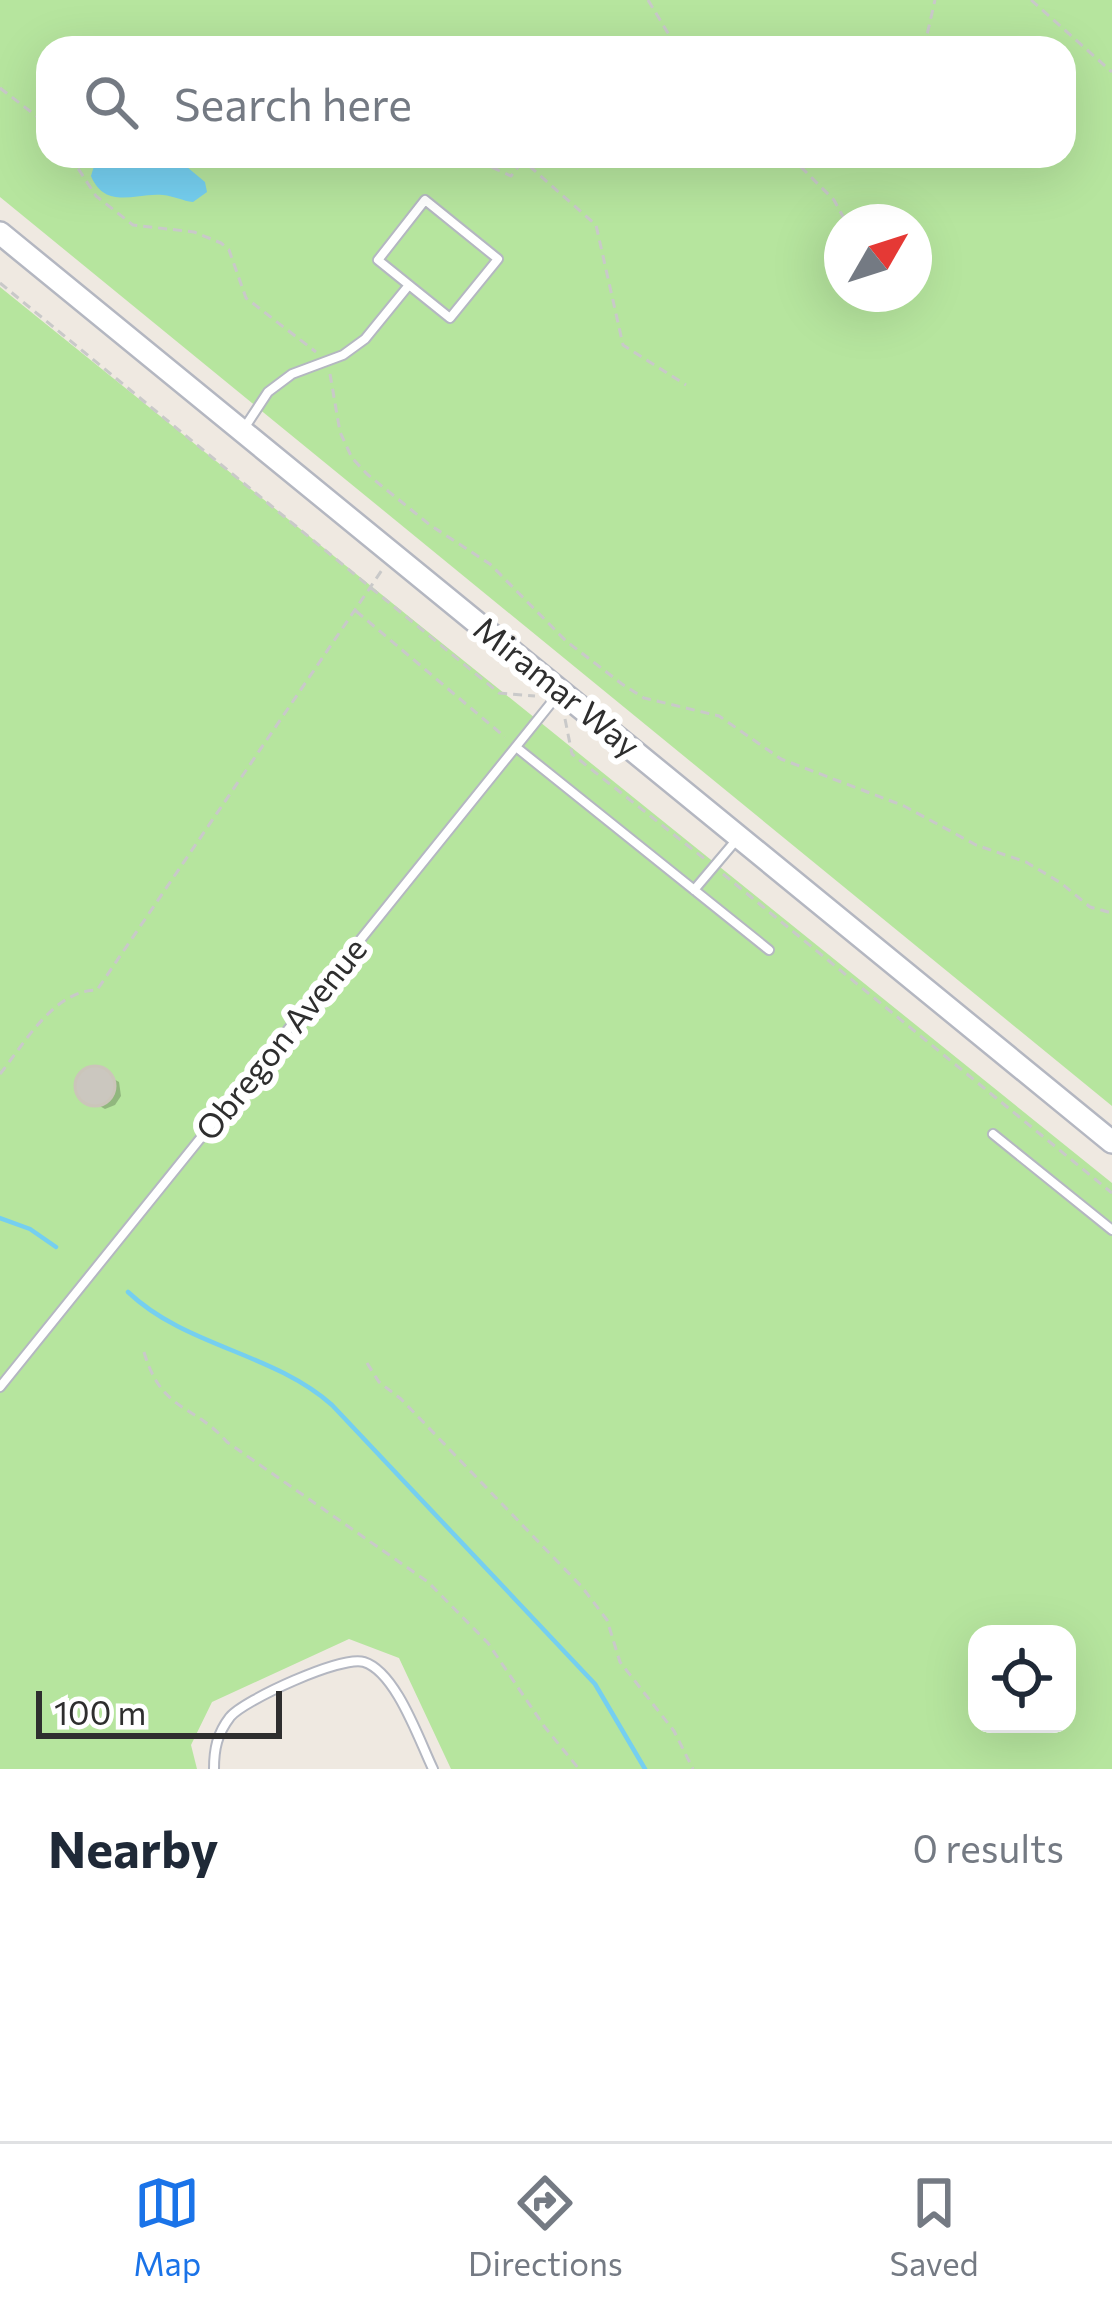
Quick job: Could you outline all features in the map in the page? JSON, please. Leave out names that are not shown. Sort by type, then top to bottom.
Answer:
[{"type":"street","name":"Miramar Way","points":[[0,233],[393,554],[556,696],[739,836],[1112,1142]]},
{"type":"lane","points":[[425,200],[498,259],[450,318],[410,285],[378,260],[425,200]]},
{"type":"lane","points":[[243,431],[268,392],[292,374],[326,362],[365,338],[410,285]]},
{"type":"lane","name":"Obregon Avenue","points":[[0,1387],[556,696]]},
{"type":"lane","points":[[516,746],[769,950]]},
{"type":"lane","points":[[694,890],[739,836]]},
{"type":"lane","points":[[993,1134],[1112,1230]]},
{"type":"lane","points":[[214,1769],[218,1737],[233,1713],[333,1664],[352,1661],[366,1662],[384,1675],[433,1769]]},
{"type":"path","points":[[648,0],[670,36]]},
{"type":"path","points":[[927,36],[935,0]]},
{"type":"path","points":[[1031,0],[1072,36]]},
{"type":"path","points":[[1076,40],[1112,72]]},
{"type":"path","points":[[0,88],[36,116]]},
{"type":"path","points":[[78,168],[96,196],[133,225],[194,232],[229,250],[246,298],[326,362],[340,431],[352,458],[383,489],[490,564],[566,641],[622,684],[644,698],[719,716],[781,759],[866,790],[976,844],[1026,862],[1090,907],[1112,913]]},
{"type":"path","points":[[531,168],[596,225],[623,345],[686,385]]},
{"type":"path","points":[[802,168],[836,204]]},
{"type":"path","points":[[0,284],[499,692],[556,696],[572,754],[1112,1193]]},
{"type":"path","points":[[0,1074],[50,1012],[80,990],[97,990],[393,554]]},
{"type":"path","points":[[355,610],[516,746]]},
{"type":"path","points":[[144,1352],[153,1380],[182,1410],[209,1423],[227,1442],[390,1553],[454,1606],[488,1643],[579,1769]]},
{"type":"path","points":[[367,1364],[379,1382],[582,1587],[607,1619],[620,1662],[674,1731],[693,1769]]},
{"type":"green space","points":[[0,0],[1112,0],[1112,1106],[0,197]]},
{"type":"green space","points":[[0,287],[1112,1183],[1112,1769],[451,1769],[399,1658],[349,1639],[212,1702],[191,1745],[197,1769],[0,1769]]},
{"type":"water","points":[[93,168],[188,168],[205,182],[207,192],[193,202],[163,195],[113,197],[97,187],[91,176]]},
{"type":"building","points":[[95,1066],[109,1072],[115,1086],[109,1100],[95,1106],[81,1100],[75,1086],[81,1072]]},
{"type":"waterway","points":[[0,1218],[30,1229],[56,1247]]},
{"type":"waterway","points":[[128,1292],[176,1325],[283,1373],[332,1405],[595,1684],[645,1769]]}]
